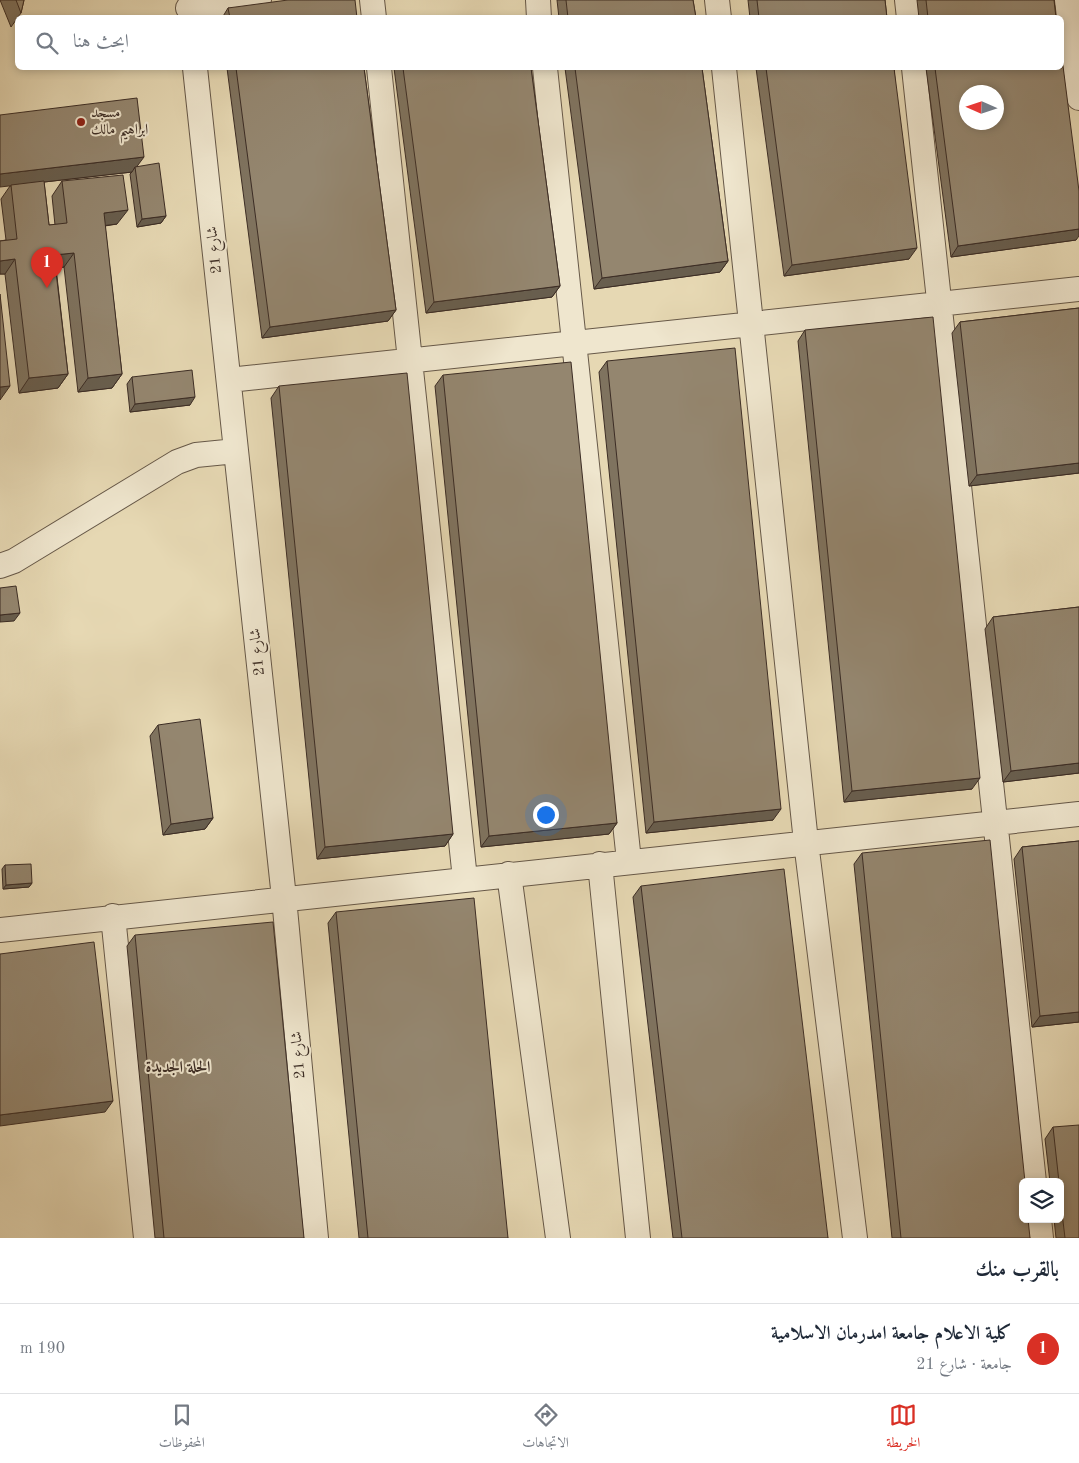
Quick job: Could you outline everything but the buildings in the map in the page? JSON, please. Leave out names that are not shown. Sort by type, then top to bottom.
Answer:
[{"type":"street","points":[[188,9],[259,0]]},
{"type":"street","points":[[372,0],[374,15]]},
{"type":"street","points":[[538,0],[540,15]]},
{"type":"street","points":[[717,0],[719,15]]},
{"type":"street","points":[[907,0],[909,15]]},
{"type":"street","points":[[1067,0],[1079,98]]},
{"type":"street","name":"شارع 21","points":[[195,70],[284,898],[316,1238]]},
{"type":"street","points":[[380,70],[465,878]]},
{"type":"street","points":[[545,70],[629,861]]},
{"type":"street","points":[[724,70],[806,842],[855,1238]]},
{"type":"street","points":[[914,70],[1034,1178]]},
{"type":"street","points":[[229,380],[1079,289]]},
{"type":"street","points":[[0,566],[22,556],[177,462],[196,455],[236,451]]},
{"type":"street","points":[[0,930],[465,878],[1079,814]]},
{"type":"street","points":[[600,864],[638,1238]]},
{"type":"street","points":[[509,874],[558,1238]]},
{"type":"street","points":[[113,916],[146,1238]]},
{"type":"street","points":[[1039,1223],[1041,1238]]},
{"type":"place","name":"مسجد ابراهيم مالك","points":[[81,122]]},
{"type":"place","name":"كلية الاعلام جامعة امدرمان الاسلامية","points":[[47,288]]},
{"type":"district","name":"الحلة الجديدة","points":[[178,1068]]}]
